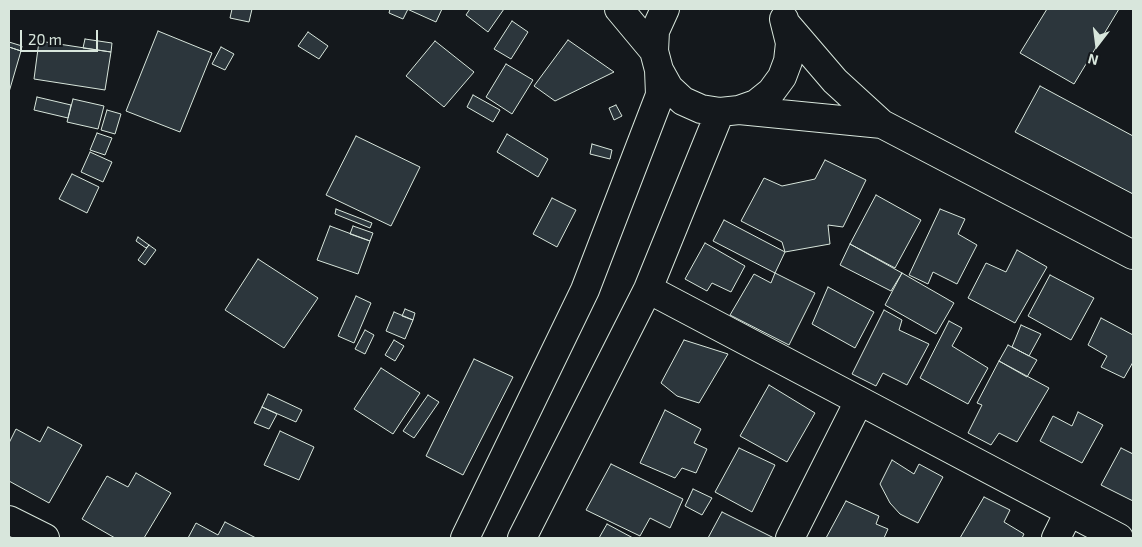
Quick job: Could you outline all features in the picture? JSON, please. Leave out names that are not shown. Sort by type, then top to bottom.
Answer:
[{"type":"street","points":[[619,9],[656,61],[669,88],[683,101],[701,109],[882,124]]},
{"type":"street","points":[[465,538],[585,290],[660,95],[655,31],[665,9]]},
{"type":"street","points":[[729,111],[756,104],[771,92],[782,77],[788,61],[790,43],[784,17]]},
{"type":"street","points":[[784,17],[835,81],[882,124],[1133,256]]},
{"type":"street","points":[[522,538],[648,289],[729,111]]},
{"type":"street","points":[[648,289],[1119,538]]},
{"type":"street","points":[[790,538],[859,400]]},
{"type":"street","points":[[1056,538],[1069,512]]},
{"type":"street","points":[[9,520],[45,538]]},
{"type":"building","points":[[232,9],[252,9],[249,22],[230,18]]},
{"type":"building","points":[[390,9],[408,9],[403,19],[389,13]]},
{"type":"building","points":[[407,9],[442,9],[436,22]]},
{"type":"building","points":[[470,9],[504,9],[488,32],[466,15]]},
{"type":"building","points":[[1047,9],[1119,9],[1074,84],[1020,53]]},
{"type":"building","points":[[512,21],[528,32],[511,59],[494,49]]},
{"type":"building","points":[[158,31],[212,53],[180,132],[126,111]]},
{"type":"building","points":[[308,32],[328,46],[319,59],[298,46]]},
{"type":"building","points":[[85,39],[112,43],[111,52],[83,48]]},
{"type":"building","points":[[568,40],[614,72],[555,101],[534,86]]},
{"type":"building","points":[[39,41],[111,52],[105,90],[34,79]]},
{"type":"building","points":[[435,41],[474,72],[444,107],[406,76]]},
{"type":"building","points":[[9,42],[22,46],[21,51],[9,47]]},
{"type":"building","points":[[9,47],[21,51],[9,92]]},
{"type":"building","points":[[221,47],[234,54],[225,70],[212,64]]},
{"type":"building","points":[[506,64],[533,80],[512,114],[486,97]]},
{"type":"building","points":[[1040,86],[1133,136],[1133,194],[1015,132]]},
{"type":"building","points":[[473,95],[500,110],[493,122],[467,107]]},
{"type":"building","points":[[37,97],[71,105],[68,118],[34,110]]},
{"type":"building","points":[[73,99],[104,106],[98,129],[67,122]]},
{"type":"building","points":[[616,105],[622,116],[614,120],[609,108]]},
{"type":"building","points":[[107,110],[121,114],[115,134],[101,130]]},
{"type":"building","points":[[97,133],[112,138],[105,155],[90,150]]},
{"type":"building","points":[[507,134],[548,159],[538,177],[497,152]]},
{"type":"building","points":[[356,136],[420,167],[391,226],[326,195]]},
{"type":"building","points":[[592,144],[612,150],[610,159],[590,154]]},
{"type":"building","points":[[90,152],[112,162],[103,182],[81,172]]},
{"type":"building","points":[[825,160],[866,180],[843,227],[828,225],[830,244],[785,252],[782,242],[741,221],[764,178],[782,186],[815,179]]},
{"type":"building","points":[[72,174],[99,187],[87,213],[59,199]]},
{"type":"building","points":[[876,195],[921,220],[895,268],[850,244]]},
{"type":"building","points":[[552,198],[576,210],[557,247],[533,234]]},
{"type":"building","points":[[336,209],[372,223],[370,228],[335,214]]},
{"type":"building","points":[[940,209],[965,219],[958,234],[977,245],[957,284],[933,272],[928,284],[909,275]]},
{"type":"building","points":[[724,220],[785,252],[775,273],[713,241]]},
{"type":"building","points":[[330,226],[370,241],[358,274],[317,260]]},
{"type":"building","points":[[353,226],[373,233],[370,241],[350,234]]},
{"type":"building","points":[[138,237],[149,245],[146,248],[136,241]]},
{"type":"building","points":[[705,243],[745,266],[731,292],[712,283],[707,291],[685,279]]},
{"type":"building","points":[[850,244],[902,273],[891,291],[840,265]]},
{"type":"building","points":[[149,245],[156,250],[145,265],[138,260]]},
{"type":"building","points":[[1017,250],[1047,267],[1015,323],[968,298],[986,263],[1006,272]]},
{"type":"building","points":[[258,259],[318,298],[284,348],[225,310]]},
{"type":"building","points":[[775,273],[815,293],[789,345],[730,315],[754,274],[771,283]]},
{"type":"building","points":[[902,273],[954,303],[936,334],[885,305]]},
{"type":"building","points":[[1050,275],[1094,298],[1071,340],[1028,316]]},
{"type":"building","points":[[828,287],[874,312],[855,348],[812,324]]},
{"type":"building","points":[[356,296],[371,303],[354,343],[338,336]]},
{"type":"building","points":[[405,309],[415,313],[413,320],[402,316]]},
{"type":"building","points":[[884,310],[902,320],[899,330],[929,344],[907,385],[883,373],[876,386],[852,374]]},
{"type":"building","points":[[394,312],[413,320],[405,339],[386,331]]},
{"type":"building","points":[[1101,318],[1133,335],[1133,362],[1124,378],[1101,367],[1107,356],[1088,345]]},
{"type":"building","points":[[949,321],[962,328],[952,346],[988,368],[968,404],[920,378]]},
{"type":"building","points":[[1021,325],[1041,334],[1029,356],[1012,347]]},
{"type":"building","points":[[365,330],[374,335],[365,354],[355,349]]},
{"type":"building","points":[[394,340],[404,346],[395,361],[385,355]]},
{"type":"building","points":[[684,340],[728,354],[699,403],[677,396],[661,383]]},
{"type":"building","points":[[1008,345],[1037,360],[1027,377],[999,361]]},
{"type":"building","points":[[474,359],[513,377],[463,475],[426,456]]},
{"type":"building","points":[[999,361],[1049,388],[1017,442],[999,433],[991,445],[968,433],[982,405],[977,403]]},
{"type":"building","points":[[381,368],[420,393],[393,434],[354,409]]},
{"type":"building","points":[[769,385],[815,413],[787,462],[740,436]]},
{"type":"building","points":[[268,394],[302,410],[296,422],[262,407]]},
{"type":"building","points":[[428,395],[439,402],[414,438],[403,431]]},
{"type":"building","points":[[262,407],[277,414],[269,429],[254,423]]},
{"type":"building","points":[[665,410],[701,429],[694,443],[707,449],[696,473],[682,468],[675,478],[640,463]]},
{"type":"building","points":[[1078,412],[1103,425],[1082,463],[1040,441],[1053,416],[1072,426]]},
{"type":"building","points":[[48,427],[82,445],[49,503],[9,481],[9,443],[16,429],[40,442]]},
{"type":"building","points":[[280,431],[314,447],[299,480],[264,465]]},
{"type":"building","points":[[739,448],[775,465],[752,512],[715,492]]},
{"type":"building","points":[[1121,448],[1133,454],[1133,501],[1101,485]]},
{"type":"building","points":[[892,460],[914,474],[919,464],[943,477],[918,523],[900,514],[890,503],[880,484]]},
{"type":"building","points":[[611,464],[683,499],[670,528],[650,518],[640,536],[586,510]]},
{"type":"building","points":[[136,473],[171,493],[144,538],[115,538],[82,519],[107,476],[128,487]]},
{"type":"building","points":[[693,489],[712,498],[702,515],[685,506]]},
{"type":"building","points":[[984,497],[1010,510],[1004,522],[1024,534],[1022,538],[960,538]]},
{"type":"building","points":[[846,501],[879,516],[876,524],[888,529],[884,538],[826,538]]},
{"type":"building","points":[[722,512],[774,538],[708,538]]},
{"type":"building","points":[[225,522],[256,538],[188,538],[196,523],[218,535]]},
{"type":"building","points":[[607,524],[633,538],[599,538]]}]
